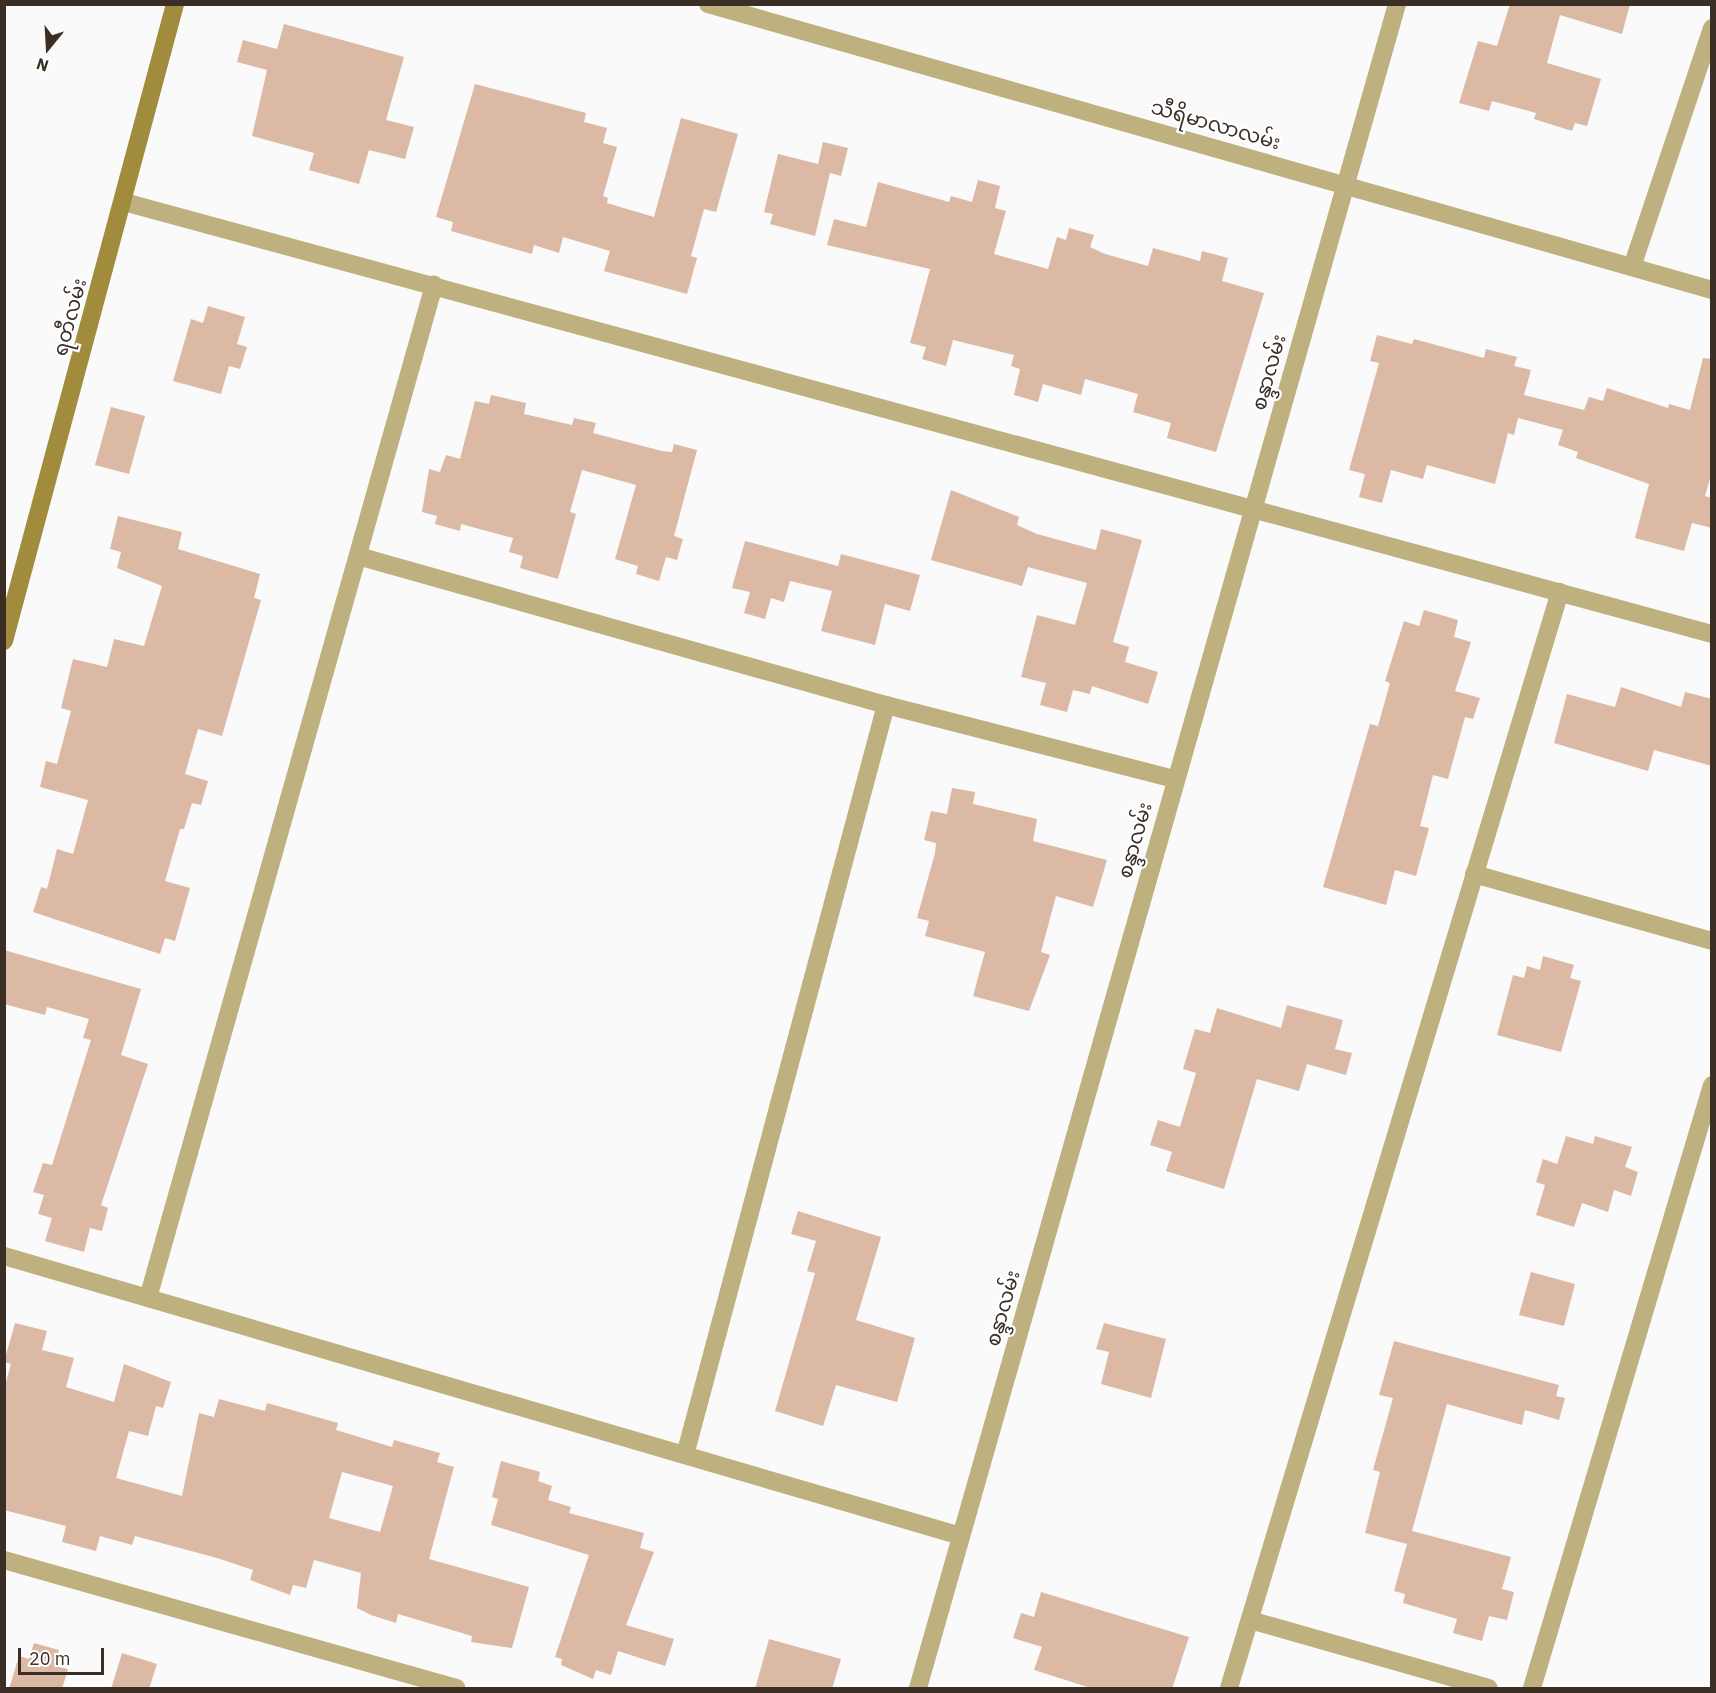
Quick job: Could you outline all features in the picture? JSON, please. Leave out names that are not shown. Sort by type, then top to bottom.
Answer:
[{"type":"street","name":"ရတီလမ်း","points":[[4,641],[124,202],[175,4]]},
{"type":"street","name":"သီရိမာလာလမ်း","points":[[708,4],[1712,290]]},
{"type":"street","name":"စန္ဒာလမ်း","points":[[918,1689],[1252,506],[1397,4]]},
{"type":"street","points":[[1632,267],[1712,28]]},
{"type":"street","points":[[124,202],[1252,506],[1712,634]]},
{"type":"street","points":[[148,1298],[434,285]]},
{"type":"street","points":[[358,556],[886,705],[1175,779]]},
{"type":"street","points":[[1229,1689],[1560,592]]},
{"type":"street","points":[[686,1455],[886,705]]},
{"type":"street","points":[[1474,874],[1712,941]]},
{"type":"street","points":[[1532,1689],[1712,1085]]},
{"type":"street","points":[[4,1256],[961,1536]]},
{"type":"street","points":[[4,1560],[456,1689]]},
{"type":"street","points":[[1250,1620],[1488,1689]]},
{"type":"building","points":[[1510,4],[1630,4],[1622,34],[1560,15],[1547,63],[1601,79],[1587,126],[1575,123],[1572,131],[1534,119],[1536,113],[1492,101],[1489,111],[1459,103],[1478,41],[1497,46]]},
{"type":"building","points":[[284,24],[404,57],[386,120],[414,127],[405,159],[369,150],[359,184],[309,170],[314,153],[252,136],[267,70],[237,62],[243,40],[277,49]]},
{"type":"building","points":[[475,84],[586,113],[584,122],[607,128],[603,143],[617,147],[603,196],[608,198],[607,203],[654,217],[681,118],[738,134],[716,212],[704,209],[691,256],[697,258],[687,294],[604,271],[610,251],[563,237],[559,253],[534,245],[532,254],[451,231],[453,222],[436,217]]},
{"type":"building","points":[[823,142],[848,148],[841,176],[830,173],[815,236],[770,224],[773,214],[764,212],[778,154],[818,164]]},
{"type":"building","points":[[978,180],[1000,186],[995,208],[1006,211],[994,254],[1048,269],[1057,237],[1066,240],[1069,228],[1094,235],[1090,247],[1105,254],[1148,266],[1153,248],[1200,261],[1202,251],[1228,258],[1222,281],[1264,293],[1216,452],[1167,438],[1171,423],[1133,412],[1138,394],[1085,379],[1081,395],[1043,384],[1038,402],[1014,395],[1020,369],[1011,366],[1014,355],[953,340],[946,366],[922,359],[926,347],[910,343],[930,269],[827,245],[834,219],[866,227],[878,182],[949,202],[951,196],[972,202]]},
{"type":"building","points":[[208,306],[245,317],[237,344],[247,347],[240,369],[229,366],[221,394],[173,381],[191,319],[203,323]]},
{"type":"building","points":[[1377,335],[1412,344],[1414,339],[1484,358],[1486,349],[1517,357],[1514,366],[1531,370],[1524,395],[1584,410],[1589,397],[1603,401],[1607,388],[1668,408],[1669,404],[1690,410],[1703,358],[1712,359],[1712,472],[1705,496],[1712,498],[1712,528],[1692,523],[1684,551],[1635,538],[1649,484],[1576,458],[1578,452],[1558,445],[1563,430],[1518,418],[1514,435],[1508,433],[1495,484],[1427,465],[1423,479],[1391,470],[1382,503],[1359,497],[1365,474],[1349,470],[1379,363],[1370,361]]},
{"type":"building","points":[[491,395],[526,403],[524,414],[572,425],[574,418],[596,423],[593,433],[662,451],[672,452],[674,444],[697,450],[674,536],[683,539],[677,560],[666,557],[659,581],[636,574],[638,566],[615,559],[636,485],[582,470],[570,512],[576,514],[558,579],[520,568],[523,556],[509,552],[513,538],[461,524],[460,531],[435,524],[437,516],[422,512],[429,469],[440,472],[446,455],[460,459],[475,401],[489,404]]},
{"type":"building","points":[[111,407],[145,416],[129,474],[95,465]]},
{"type":"building","points":[[951,490],[1019,517],[1017,525],[1037,534],[1096,550],[1101,529],[1142,540],[1113,642],[1129,647],[1125,662],[1158,672],[1148,704],[1092,686],[1090,694],[1073,690],[1067,712],[1040,705],[1046,683],[1021,677],[1037,615],[1075,625],[1087,583],[1028,567],[1022,586],[931,560]]},
{"type":"building","points":[[118,516],[182,532],[178,549],[260,574],[254,598],[261,600],[222,736],[198,729],[185,774],[208,781],[201,805],[192,803],[184,829],[180,829],[165,881],[190,888],[175,941],[165,938],[160,954],[33,912],[41,887],[47,889],[57,849],[73,854],[88,800],[40,787],[46,761],[57,764],[71,711],[61,708],[73,659],[107,667],[114,639],[144,646],[162,586],[117,568],[121,552],[110,549]]},
{"type":"building","points":[[745,541],[838,566],[841,554],[920,575],[910,611],[885,604],[875,645],[821,631],[832,591],[790,581],[784,602],[771,598],[765,619],[744,613],[750,592],[732,588]]},
{"type":"building","points":[[1424,610],[1458,620],[1454,637],[1471,642],[1455,691],[1480,698],[1473,719],[1465,717],[1448,779],[1433,775],[1420,826],[1429,828],[1416,876],[1395,870],[1386,905],[1323,887],[1370,724],[1378,726],[1390,683],[1385,681],[1404,621],[1419,626]]},
{"type":"building","points":[[1621,687],[1681,707],[1685,692],[1712,699],[1712,766],[1654,750],[1648,771],[1554,743],[1567,694],[1615,707]]},
{"type":"building","points":[[952,788],[975,792],[973,804],[1037,819],[1033,841],[1107,860],[1093,907],[1056,896],[1041,952],[1050,955],[1029,1011],[973,996],[985,952],[925,936],[929,921],[917,918],[935,853],[936,843],[924,840],[931,811],[947,814]]},
{"type":"building","points":[[4,950],[141,989],[121,1055],[148,1064],[101,1205],[108,1208],[102,1231],[90,1228],[84,1252],[45,1241],[52,1218],[38,1214],[44,1195],[33,1192],[43,1163],[52,1165],[91,1040],[83,1038],[89,1019],[47,1007],[45,1015],[4,1004]]},
{"type":"building","points":[[1543,956],[1574,965],[1570,978],[1581,981],[1561,1052],[1497,1035],[1513,975],[1524,978],[1527,966],[1540,970]]},
{"type":"building","points":[[1287,1005],[1343,1020],[1335,1049],[1352,1053],[1346,1075],[1307,1064],[1299,1091],[1257,1079],[1224,1189],[1166,1171],[1172,1152],[1150,1145],[1158,1120],[1180,1127],[1196,1073],[1183,1069],[1195,1029],[1210,1033],[1217,1008],[1281,1028]]},
{"type":"building","points":[[1566,1136],[1593,1144],[1595,1136],[1632,1147],[1625,1167],[1638,1172],[1631,1196],[1614,1190],[1608,1212],[1582,1203],[1574,1227],[1536,1215],[1545,1185],[1536,1182],[1543,1159],[1557,1164]]},
{"type":"building","points":[[798,1211],[881,1237],[856,1320],[915,1338],[897,1402],[836,1385],[823,1426],[775,1411],[815,1273],[807,1271],[816,1241],[791,1234]]},
{"type":"building","points":[[1531,1272],[1575,1284],[1564,1326],[1519,1315]]},
{"type":"building","points":[[15,1323],[47,1331],[42,1350],[74,1358],[66,1387],[114,1402],[124,1364],[171,1382],[163,1408],[156,1406],[148,1436],[129,1431],[116,1478],[182,1496],[199,1413],[214,1417],[219,1399],[265,1411],[267,1403],[338,1423],[336,1430],[392,1447],[394,1440],[440,1453],[437,1462],[454,1467],[429,1559],[529,1587],[512,1648],[471,1642],[472,1636],[398,1614],[396,1623],[371,1615],[357,1608],[361,1573],[314,1560],[306,1588],[293,1585],[290,1595],[250,1580],[253,1570],[217,1558],[135,1536],[132,1545],[100,1536],[96,1551],[62,1542],[66,1526],[4,1510],[4,1389],[11,1364],[4,1362]],"holes":[[[342,1472],[393,1486],[380,1532],[329,1518]]]},
{"type":"building","points":[[1104,1323],[1166,1339],[1151,1398],[1101,1384],[1109,1352],[1096,1349]]},
{"type":"building","points":[[1394,1341],[1559,1385],[1556,1396],[1565,1398],[1559,1420],[1525,1410],[1522,1425],[1447,1404],[1412,1531],[1511,1557],[1502,1589],[1514,1592],[1507,1620],[1489,1616],[1482,1641],[1453,1633],[1457,1619],[1403,1603],[1405,1594],[1394,1591],[1407,1544],[1365,1533],[1380,1472],[1373,1470],[1393,1398],[1379,1395]]},
{"type":"building","points":[[501,1461],[540,1472],[538,1481],[552,1486],[548,1500],[571,1507],[569,1513],[644,1533],[640,1548],[654,1552],[626,1625],[674,1639],[665,1666],[618,1651],[611,1675],[596,1670],[593,1679],[561,1665],[562,1659],[555,1657],[589,1555],[491,1525],[498,1499],[492,1497]]},
{"type":"building","points":[[1041,1592],[1189,1637],[1172,1689],[1094,1689],[1034,1670],[1042,1647],[1013,1638],[1021,1613],[1034,1617]]},
{"type":"building","points":[[769,1639],[841,1659],[832,1689],[755,1689]]},
{"type":"building","points":[[34,1643],[59,1650],[55,1666],[68,1669],[62,1689],[9,1689],[19,1656],[29,1659]]},
{"type":"building","points":[[122,1653],[157,1664],[149,1689],[111,1689]]}]
